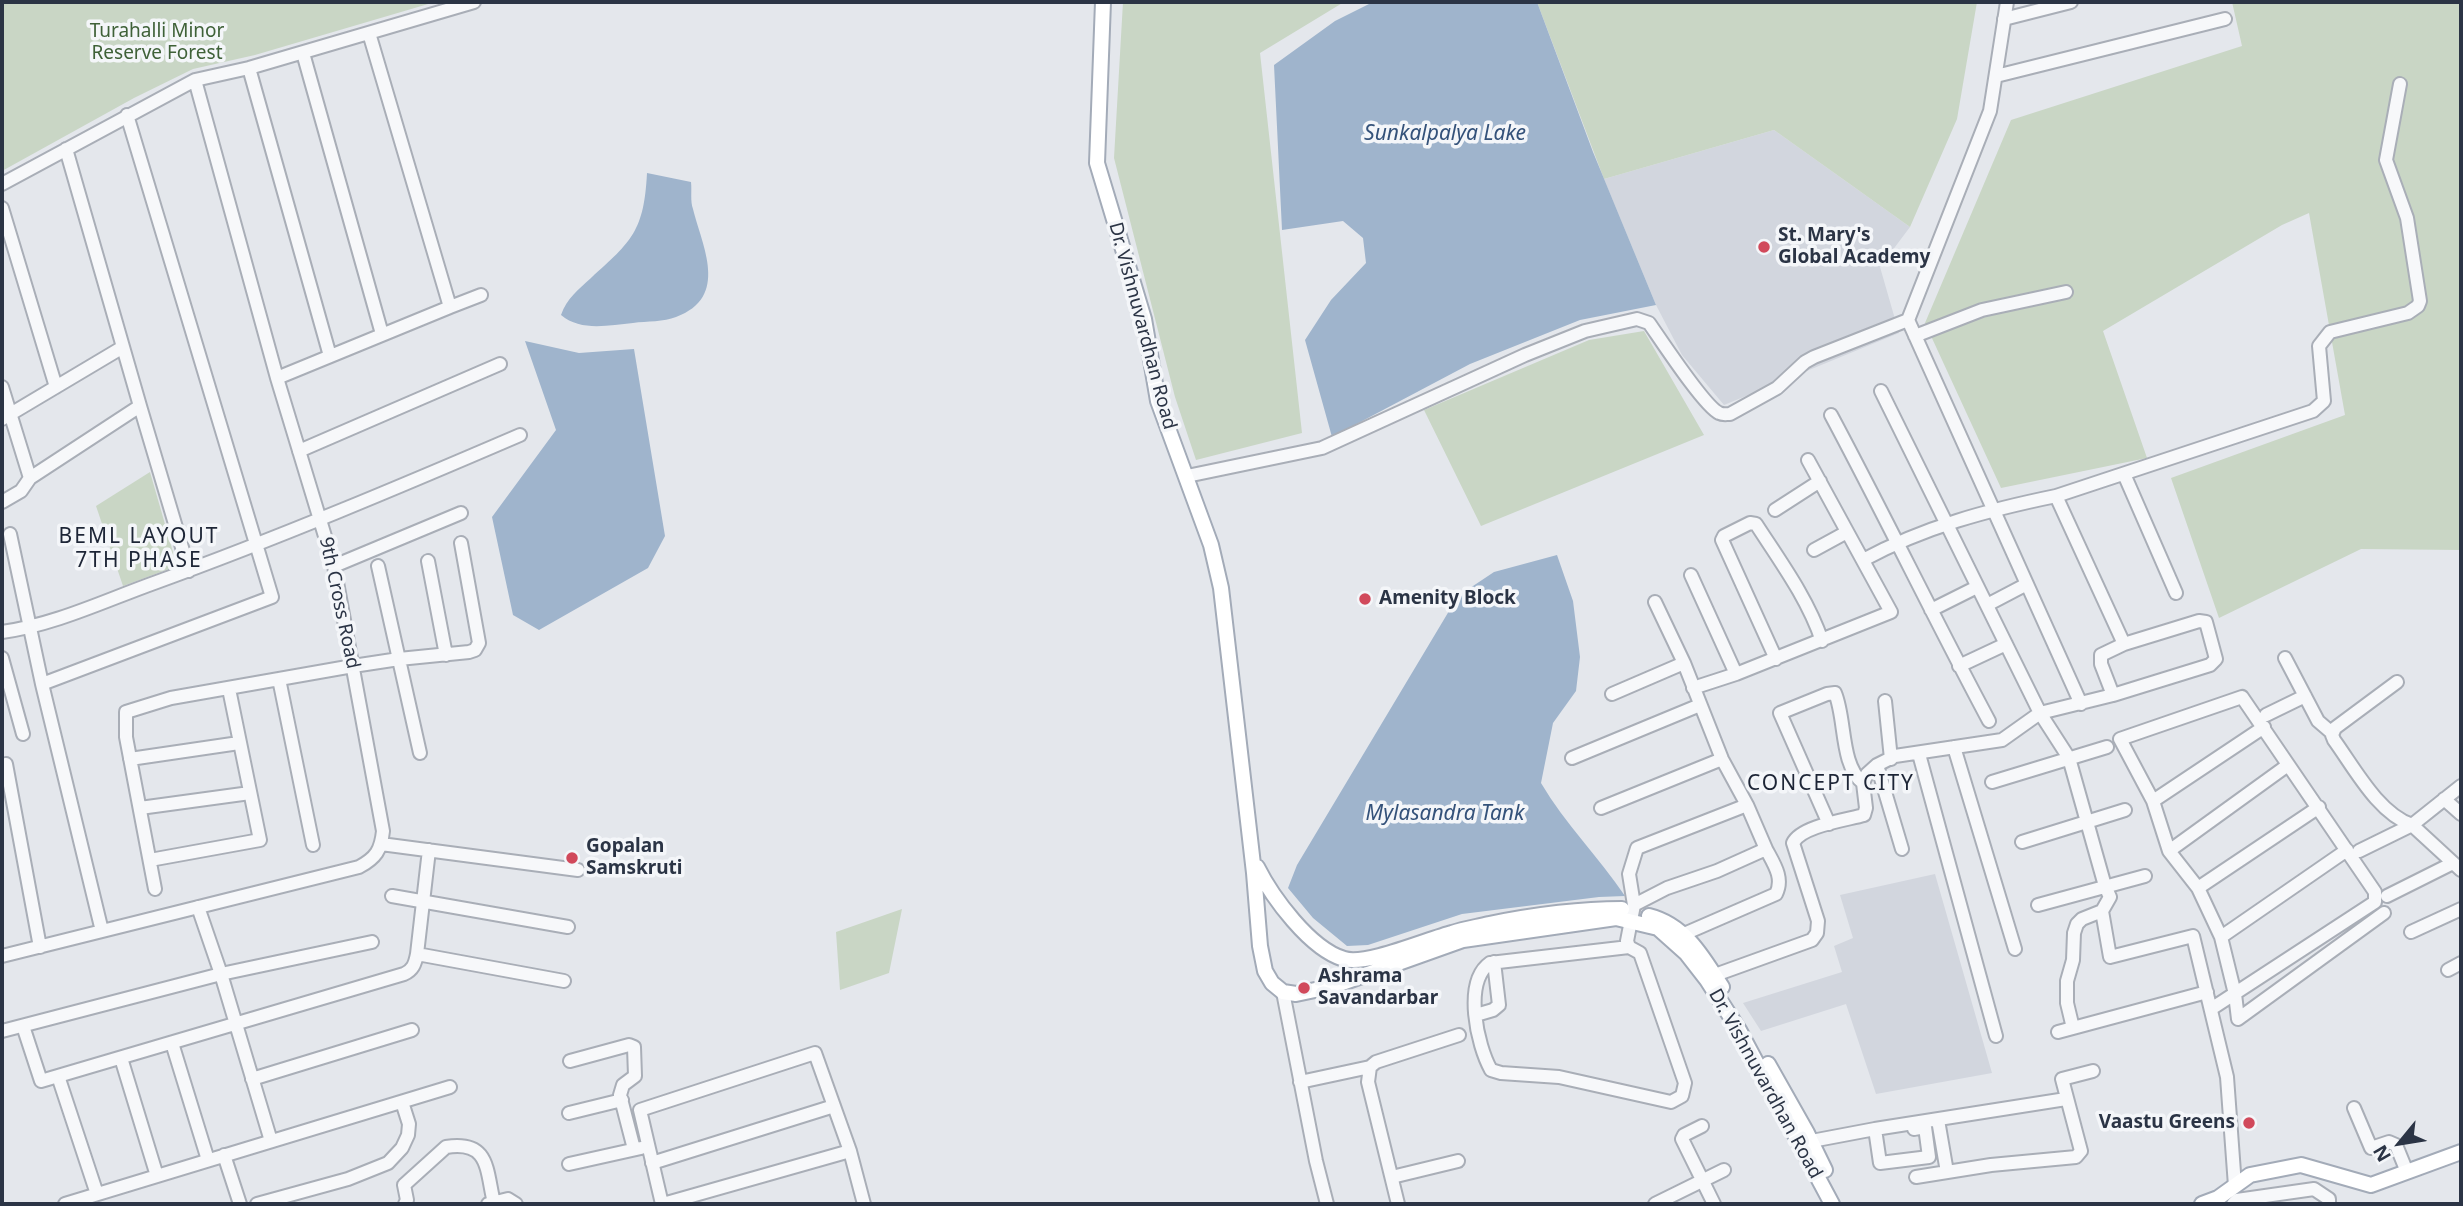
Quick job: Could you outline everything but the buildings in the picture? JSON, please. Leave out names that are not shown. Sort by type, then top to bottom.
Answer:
[{"type":"main road","name":"Dr. Vishnuvardhan Road","points":[[1104,2],[1097,163],[1144,319],[1158,401],[1211,545],[1221,589],[1252,852],[1260,946],[1265,971],[1272,983],[1283,992],[1296,994],[1334,986],[1464,940],[1616,918],[1632,912]]},
{"type":"main road","name":"Dr. Vishnuvardhan Road","points":[[1252,852],[1272,895],[1292,920],[1316,941],[1343,959],[1372,958],[1454,932],[1583,909],[1632,912],[1667,921],[1684,934],[1715,975],[1748,1027],[1838,1204]]},
{"type":"main road","name":"Dr. Vishnuvardhan Road","points":[[1632,912],[1675,941],[1707,980],[1805,1141],[1832,1204]]},
{"type":"main road","points":[[2202,1204],[2218,1201],[2250,1175],[2301,1165],[2371,1185],[2461,1152]]},
{"type":"street","points":[[2,184],[195,80],[303,53],[474,2]]},
{"type":"street","points":[[2007,2],[1990,111],[1908,320],[2081,704]]},
{"type":"street","points":[[2004,19],[2071,2]]},
{"type":"street","points":[[1996,76],[2225,19]]},
{"type":"street","points":[[369,33],[450,307]]},
{"type":"street","points":[[303,53],[383,334]]},
{"type":"street","points":[[248,68],[330,356]]},
{"type":"street","name":"9th Cross Road","points":[[195,80],[278,378],[334,566],[383,831],[382,844]]},
{"type":"street","points":[[1863,560],[1898,541],[1946,523],[1994,509],[2056,496],[2313,411],[2324,401],[2319,346],[2326,335],[2408,313],[2418,306],[2420,301],[2407,218],[2386,160],[2400,84]]},
{"type":"street","points":[[42,684],[272,597],[127,115]]},
{"type":"street","points":[[66,149],[188,571]]},
{"type":"street","points":[[2,208],[56,387]]},
{"type":"street","points":[[1915,336],[1982,310],[2066,292]]},
{"type":"street","points":[[278,378],[481,295]]},
{"type":"street","points":[[1187,476],[1329,446],[1525,355],[1585,331],[1637,319],[1648,323],[1698,390],[1717,412],[1723,415],[1730,414],[1777,388],[1814,357],[1908,320]]},
{"type":"street","points":[[6,417],[123,347]]},
{"type":"street","points":[[299,451],[500,364]]},
{"type":"street","points":[[2,387],[6,417],[30,478]]},
{"type":"street","points":[[1881,391],[2040,713],[2070,758],[2110,897],[2102,911],[2082,919],[2074,933],[2073,960],[2067,981],[2067,1003],[2073,1028]]},
{"type":"street","points":[[2,502],[21,491],[30,478],[140,406]]},
{"type":"street","points":[[1831,415],[1989,721]]},
{"type":"street","points":[[2,632],[30,628],[321,521],[520,435]]},
{"type":"street","points":[[1693,688],[1776,659],[1891,612],[1808,460]]},
{"type":"street","points":[[2124,474],[2176,593]]},
{"type":"street","points":[[1775,510],[1820,481]]},
{"type":"street","points":[[2056,496],[2124,644]]},
{"type":"street","points":[[334,566],[461,513]]},
{"type":"street","points":[[1776,659],[1723,540],[1724,536],[1751,523],[1756,524],[1815,620],[1822,641]]},
{"type":"street","points":[[1814,550],[1847,532]]},
{"type":"street","points":[[10,534],[42,684],[102,931]]},
{"type":"street","points":[[155,889],[130,759],[125,726],[126,712],[171,698],[353,666],[475,650],[479,643],[461,542]]},
{"type":"street","points":[[428,561],[446,655]]},
{"type":"street","points":[[378,566],[420,753]]},
{"type":"street","points":[[1692,575],[1736,674]]},
{"type":"street","points":[[1987,605],[2027,584]]},
{"type":"street","points":[[1931,610],[1978,587]]},
{"type":"street","points":[[1655,602],[1684,663],[1722,759],[1747,804],[1780,885],[1776,894],[1684,934]]},
{"type":"street","points":[[1715,975],[1812,940],[1817,933],[1818,921],[1793,843],[1796,836],[1864,815],[1866,808],[1863,783],[1867,774],[1877,765],[1891,759],[2002,740],[2040,713],[2113,695],[2210,665],[2217,659],[2206,622],[2199,621],[2124,644],[2101,655],[2101,664],[2113,695]]},
{"type":"street","points":[[1959,666],[2006,644]]},
{"type":"street","points":[[2285,657],[2318,721],[2332,733],[2334,740],[2385,809],[2396,819],[2413,825],[2457,867],[2386,896]]},
{"type":"street","points":[[2,658],[23,734]]},
{"type":"street","points":[[1612,694],[1684,663]]},
{"type":"street","points":[[279,679],[313,845]]},
{"type":"street","points":[[2332,733],[2337,726],[2397,682]]},
{"type":"street","points":[[150,860],[260,840],[229,688]]},
{"type":"street","points":[[1829,824],[1780,713],[1827,694],[1835,694],[1853,771],[1863,783]]},
{"type":"street","points":[[2153,801],[2265,721],[2305,696]]},
{"type":"street","points":[[2211,1009],[2235,994],[2375,902],[2375,892],[2353,850],[2288,765],[2265,721],[2242,697],[2120,738],[2153,801],[2169,850],[2199,888],[2221,937],[2235,994],[2238,1019],[2384,913]]},
{"type":"street","points":[[1885,701],[1891,759]]},
{"type":"street","points":[[1572,758],[1700,705]]},
{"type":"street","points":[[130,759],[239,743]]},
{"type":"street","points":[[1954,747],[2015,949]]},
{"type":"street","points":[[1992,782],[2107,747]]},
{"type":"street","points":[[1919,754],[1996,1036]]},
{"type":"street","points":[[1601,808],[1722,759]]},
{"type":"street","points":[[6,764],[40,947]]},
{"type":"street","points":[[1877,765],[1902,849]]},
{"type":"street","points":[[2169,850],[2288,765]]},
{"type":"street","points":[[2221,937],[2353,850],[2413,825],[2461,786]]},
{"type":"street","points":[[140,808],[250,793]]},
{"type":"street","points":[[2444,799],[2461,814]]},
{"type":"street","points":[[1629,947],[1627,941],[1632,912],[1629,874],[1637,848],[1747,804]]},
{"type":"street","points":[[2199,888],[2319,807]]},
{"type":"street","points":[[2022,842],[2125,810]]},
{"type":"street","points":[[2,956],[359,867],[377,855],[382,844],[578,870]]},
{"type":"street","points":[[1632,912],[1667,888],[1717,871],[1766,849]]},
{"type":"street","points":[[23,1026],[41,1081],[404,974],[414,965],[417,954],[429,850]]},
{"type":"street","points":[[2038,905],[2145,876]]},
{"type":"street","points":[[392,896],[568,927]]},
{"type":"street","points":[[198,907],[271,1141]]},
{"type":"street","points":[[2411,932],[2461,909]]},
{"type":"street","points":[[2102,911],[2110,957],[2193,936],[2227,1077],[2235,1186]]},
{"type":"street","points":[[2,1031],[221,974],[372,942]]},
{"type":"street","points":[[1629,947],[1640,953],[1685,1083],[1682,1096],[1671,1102],[1559,1077],[1491,1070],[1477,1030],[1475,998],[1482,968],[1494,962],[1629,947]]},
{"type":"street","points":[[417,954],[564,981]]},
{"type":"street","points":[[1476,1015],[1493,1010],[1499,1005],[1494,962]]},
{"type":"street","points":[[2448,970],[2461,964]]},
{"type":"street","points":[[1283,992],[1324,1203]]},
{"type":"street","points":[[2058,1032],[2207,992]]},
{"type":"street","points":[[252,1079],[412,1030]]},
{"type":"street","points":[[1300,1082],[1370,1067],[1376,1062],[1459,1035]]},
{"type":"street","points":[[172,1043],[208,1160]]},
{"type":"street","points":[[570,1061],[629,1045],[634,1047],[635,1076],[622,1087],[620,1095],[634,1149]]},
{"type":"street","points":[[850,1151],[663,1204],[640,1110],[815,1053],[850,1151],[864,1204]]},
{"type":"street","points":[[121,1058],[157,1176]]},
{"type":"street","points":[[1370,1067],[1368,1082],[1398,1204]]},
{"type":"street","points":[[1916,1177],[1991,1165],[2076,1157],[2081,1151],[2062,1079],[2092,1071]]},
{"type":"street","points":[[58,1076],[97,1194]]},
{"type":"street","points":[[65,1204],[450,1087]]},
{"type":"street","points":[[1805,1141],[2066,1099]]},
{"type":"street","points":[[569,1113],[622,1100]]},
{"type":"street","points":[[257,1204],[348,1179],[388,1163],[402,1149],[408,1135],[409,1124],[402,1102]]},
{"type":"street","points":[[652,1163],[834,1106]]},
{"type":"street","points":[[2354,1108],[2371,1148],[2389,1142],[2396,1145],[2407,1172]]},
{"type":"street","points":[[1938,1120],[1947,1172]]},
{"type":"street","points":[[1702,1126],[1684,1135],[1682,1139],[1714,1204]]},
{"type":"street","points":[[1925,1128],[1929,1157],[1880,1163],[1875,1131],[1925,1128]]},
{"type":"street","points":[[405,1204],[407,1200],[404,1185],[446,1147],[452,1146],[475,1150],[483,1157],[491,1203],[508,1199],[516,1204]]},
{"type":"street","points":[[569,1164],[648,1146]]},
{"type":"street","points":[[224,1155],[240,1204]]},
{"type":"street","points":[[1392,1177],[1458,1161]]},
{"type":"street","points":[[1655,1204],[1724,1170]]},
{"type":"street","points":[[2233,1204],[2237,1200],[2314,1189],[2329,1199],[2329,1204]]},
{"type":"shaded area","name":"St. Mary's Global Academy","points":[[1774,130],[1910,227],[1880,267],[1899,333],[1724,405],[1682,355],[1656,305],[1604,179]]},
{"type":"shaded area","points":[[1935,874],[1992,1073],[1876,1094],[1846,1004],[1761,1031],[1743,1003],[1842,972],[1834,946],[1853,938],[1840,895]]},
{"type":"green space","name":"Turahalli Minor Reserve Forest","points":[[2,2],[435,2],[255,55],[193,69],[134,98],[2,171]]},
{"type":"green space","points":[[1123,2],[1344,2],[1260,53],[1302,433],[1196,460],[1175,397],[1114,158]]},
{"type":"green space","points":[[1537,2],[1977,2],[1957,119],[1910,227],[1774,130],[1604,179]]},
{"type":"green space","points":[[2232,2],[2461,2],[2461,550],[2361,549],[2219,618],[2171,478],[2345,415],[2309,213],[2282,225],[2103,331],[2147,458],[2001,488],[1925,323],[2011,120],[2242,46]]},
{"type":"green space","points":[[1644,331],[1704,435],[1481,526],[1424,410],[1589,340]]},
{"type":"green space","points":[[150,472],[177,566],[123,586],[96,506]]},
{"type":"green space","points":[[902,909],[889,973],[840,990],[836,932]]},
{"type":"water","name":"Sunkalpalya Lake","points":[[1373,2],[1537,2],[1593,152],[1656,305],[1580,320],[1470,364],[1332,437],[1305,340],[1331,300],[1366,263],[1363,238],[1343,221],[1282,230],[1274,65],[1335,21]]},
{"type":"water","points":[[647,173],[691,182],[692,206],[708,269],[703,297],[693,308],[666,320],[596,326],[577,324],[561,315],[563,309],[577,290],[617,254],[633,233],[643,209]]},
{"type":"water","points":[[525,341],[579,353],[634,349],[665,536],[648,568],[539,630],[513,615],[492,517],[556,430]]},
{"type":"water","name":"Mylasandra Tank","points":[[1557,555],[1573,601],[1580,657],[1576,691],[1553,723],[1541,783],[1625,896],[1462,914],[1368,945],[1347,946],[1313,918],[1288,888],[1297,865],[1458,596],[1494,572]]},
{"type":"place","name":"St. Mary's Global Academy","points":[[1764,247]]},
{"type":"place","name":"Amenity Block","points":[[1365,599]]},
{"type":"place","name":"Gopalan Samskruti","points":[[572,858]]},
{"type":"place","name":"Ashrama Savandarbar","points":[[1304,988]]},
{"type":"place","name":"Vaastu Greens","points":[[2249,1123]]},
{"type":"district","name":"BEML LAYOUT 7TH PHASE","points":[[139,549]]},
{"type":"district","name":"CONCEPT CITY","points":[[1831,784]]}]
